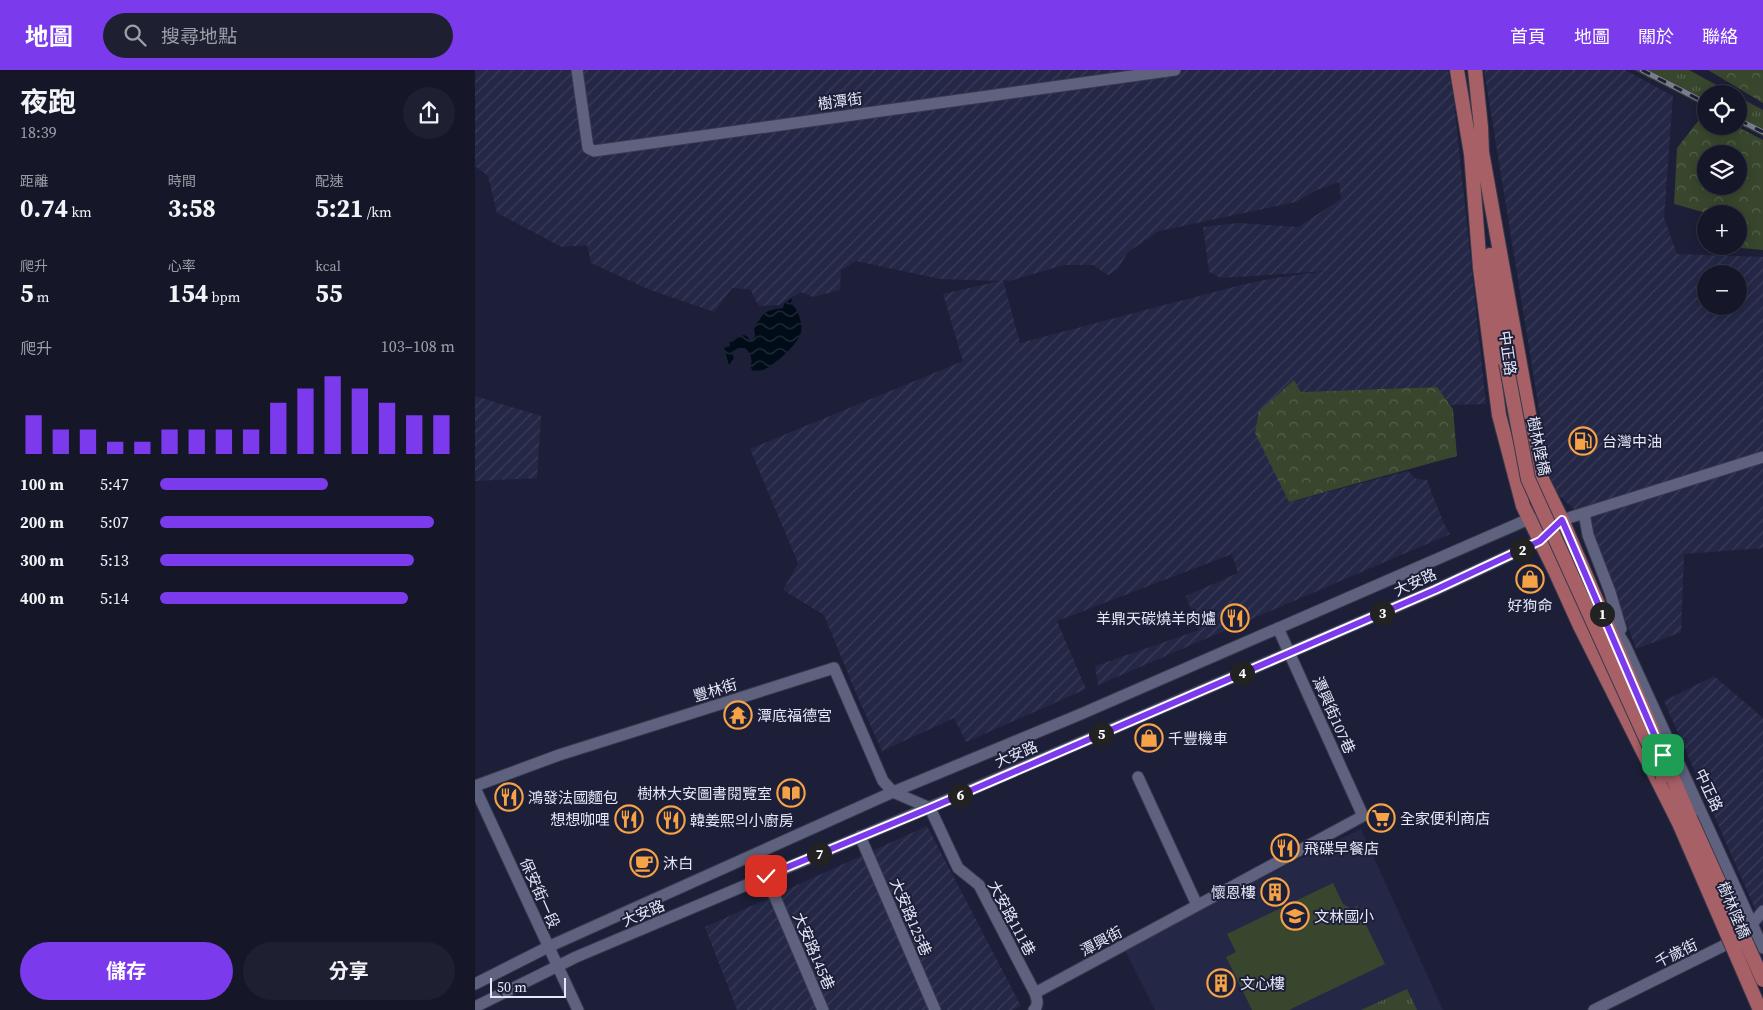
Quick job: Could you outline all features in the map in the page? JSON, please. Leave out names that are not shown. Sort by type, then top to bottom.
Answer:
[{"type":"main road","name":"中正路","points":[[1457,70],[1477,153],[1540,475],[1562,520],[1588,582]]},
{"type":"main road","name":"中正路","points":[[1475,70],[1481,127],[1477,153],[1479,268],[1499,415],[1523,506],[1580,626]]},
{"type":"main road","name":"樹林陸橋","points":[[1477,153],[1506,363],[1528,479],[1663,776],[1763,980]]},
{"type":"main road","name":"樹林陸橋","points":[[1588,582],[1761,1010]]},
{"type":"main road","name":"樹林陸橋","points":[[1580,626],[1685,821]]},
{"type":"street","name":"樹潭街","points":[[577,70],[588,148],[594,151],[1139,72],[1175,70]]},
{"type":"street","name":"大安路","points":[[475,984],[548,947],[893,792],[1081,714],[1529,519],[1562,520],[1763,457]]},
{"type":"street","points":[[1584,512],[1588,535],[1610,592],[1625,646]]},
{"type":"street","name":"大安路","points":[[475,1006],[557,966],[930,808],[1435,590],[1540,541],[1562,520]]},
{"type":"street","points":[[1588,582],[1625,646]]},
{"type":"street","name":"潭興街107巷","points":[[1278,628],[1363,816]]},
{"type":"street","name":"中正路","points":[[1625,646],[1763,948]]},
{"type":"street","name":"豐林街","points":[[475,787],[559,755],[834,668],[883,781],[893,792]]},
{"type":"street","points":[[1138,777],[1197,905]]},
{"type":"street","name":"保安街一段","points":[[475,787],[578,1010]]},
{"type":"street","points":[[893,792],[930,808]]},
{"type":"street","name":"大安路111巷","points":[[930,808],[959,868],[979,885],[1035,993]]},
{"type":"street","name":"潭興街","points":[[1035,993],[1363,816]]},
{"type":"street","name":"大安路125巷","points":[[861,836],[935,1010]]},
{"type":"street","name":"大安路145巷","points":[[766,876],[823,1010]]},
{"type":"street","name":"千歲街","points":[[1594,1010],[1723,946],[1752,924],[1763,911]]},
{"type":"street","points":[[1034,1010],[1037,1001],[1035,993]]},
{"type":"shaded area","points":[[475,70],[1448,70],[1453,93],[1486,404],[1451,405],[1436,387],[1301,392],[1294,501],[1408,471],[1416,479],[1427,480],[1443,522],[1450,534],[1098,685],[1095,666],[1199,630],[1186,596],[1238,573],[1232,554],[1057,621],[1086,689],[966,742],[954,718],[882,751],[824,615],[783,590],[798,563],[750,449],[963,361],[943,294],[1000,281],[940,279],[856,261],[841,270],[840,290],[813,297],[801,292],[779,305],[759,306],[750,289],[732,288],[714,312],[648,289],[591,263],[587,245],[562,247],[497,213],[488,176],[475,166]],"holes":[[[1339,182],[1341,199],[1298,227],[1239,223],[1203,227],[1209,272],[1221,278],[1327,271],[1269,279],[1237,286],[1020,343],[1003,280],[1009,281],[1064,265],[1093,265],[1108,275],[1118,269],[1128,252],[1159,231],[1296,202],[1317,190]]]},
{"type":"shaded area","points":[[1484,70],[1625,70],[1673,96],[1664,218],[1677,254],[1763,257],[1763,548],[1684,554],[1681,632],[1636,649],[1590,524],[1552,489]]},
{"type":"shaded area","points":[[475,396],[541,416],[537,478],[475,481]]},
{"type":"shaded area","points":[[1714,676],[1763,718],[1763,927],[1664,701]]},
{"type":"shaded area","points":[[927,826],[1021,1006],[1012,1010],[737,1010],[705,927]]},
{"type":"shaded area","name":"文林國小","points":[[1361,829],[1443,1010],[1155,1010],[1125,951],[1279,869]]},
{"type":"green space","points":[[1634,70],[1689,70],[1716,85],[1697,85],[1697,102]]},
{"type":"green space","points":[[1708,70],[1763,70],[1763,103],[1747,93],[1747,85],[1733,85]]},
{"type":"green space","points":[[1747,101],[1763,110],[1763,136],[1747,128]]},
{"type":"green space","points":[[1697,122],[1697,135],[1747,135],[1747,132],[1763,140],[1763,250],[1747,249],[1747,205],[1697,205],[1697,210],[1674,204],[1677,148]]},
{"type":"green space","points":[[1294,380],[1301,392],[1437,387],[1453,409],[1457,456],[1289,502],[1255,433],[1259,411]]},
{"type":"green space","points":[[1333,883],[1343,904],[1352,909],[1357,906],[1385,964],[1289,1010],[1252,1010],[1226,957],[1236,952],[1227,934]]},
{"type":"green space","points":[[1407,989],[1417,1010],[1361,1010]]},
{"type":"water","points":[[792,298],[791,303],[799,316],[801,332],[796,342],[786,353],[769,367],[753,371],[750,354],[745,348],[740,348],[731,352],[734,358],[729,365],[724,348],[730,346],[729,341],[744,335],[749,340],[752,340],[755,337],[754,326],[762,316],[774,309],[783,308],[785,303]]},
{"type":"railway","points":[[1642,70],[1697,98]]},
{"type":"railway","points":[[1747,124],[1763,132]]},
{"type":"place","name":"台灣中油","points":[[1583,441]]},
{"type":"place","name":"好狗命","points":[[1530,579]]},
{"type":"place","name":"羊鼎天碳燒羊肉爐","points":[[1235,618]]},
{"type":"place","name":"潭底福德宮","points":[[738,715]]},
{"type":"place","name":"千豐機車","points":[[1149,738]]},
{"type":"place","name":"樹林大安圖書閱覽室","points":[[791,793]]},
{"type":"place","name":"鴻發法國麵包","points":[[509,797]]},
{"type":"place","name":"全家便利商店","points":[[1381,818]]},
{"type":"place","name":"想想咖哩","points":[[629,819]]},
{"type":"place","name":"韓姜熙의小廚房","points":[[671,820]]},
{"type":"place","name":"飛碟早餐店","points":[[1285,848]]},
{"type":"place","name":"沐白","points":[[644,863]]},
{"type":"place","name":"懷恩樓","points":[[1275,892]]},
{"type":"place","name":"文林國小","points":[[1295,916]]},
{"type":"place","name":"文心樓","points":[[1221,983]]},
{"type":"route","points":[[766,876],[930,808],[1435,590],[1540,541],[1562,520],[1663,755]]}]
